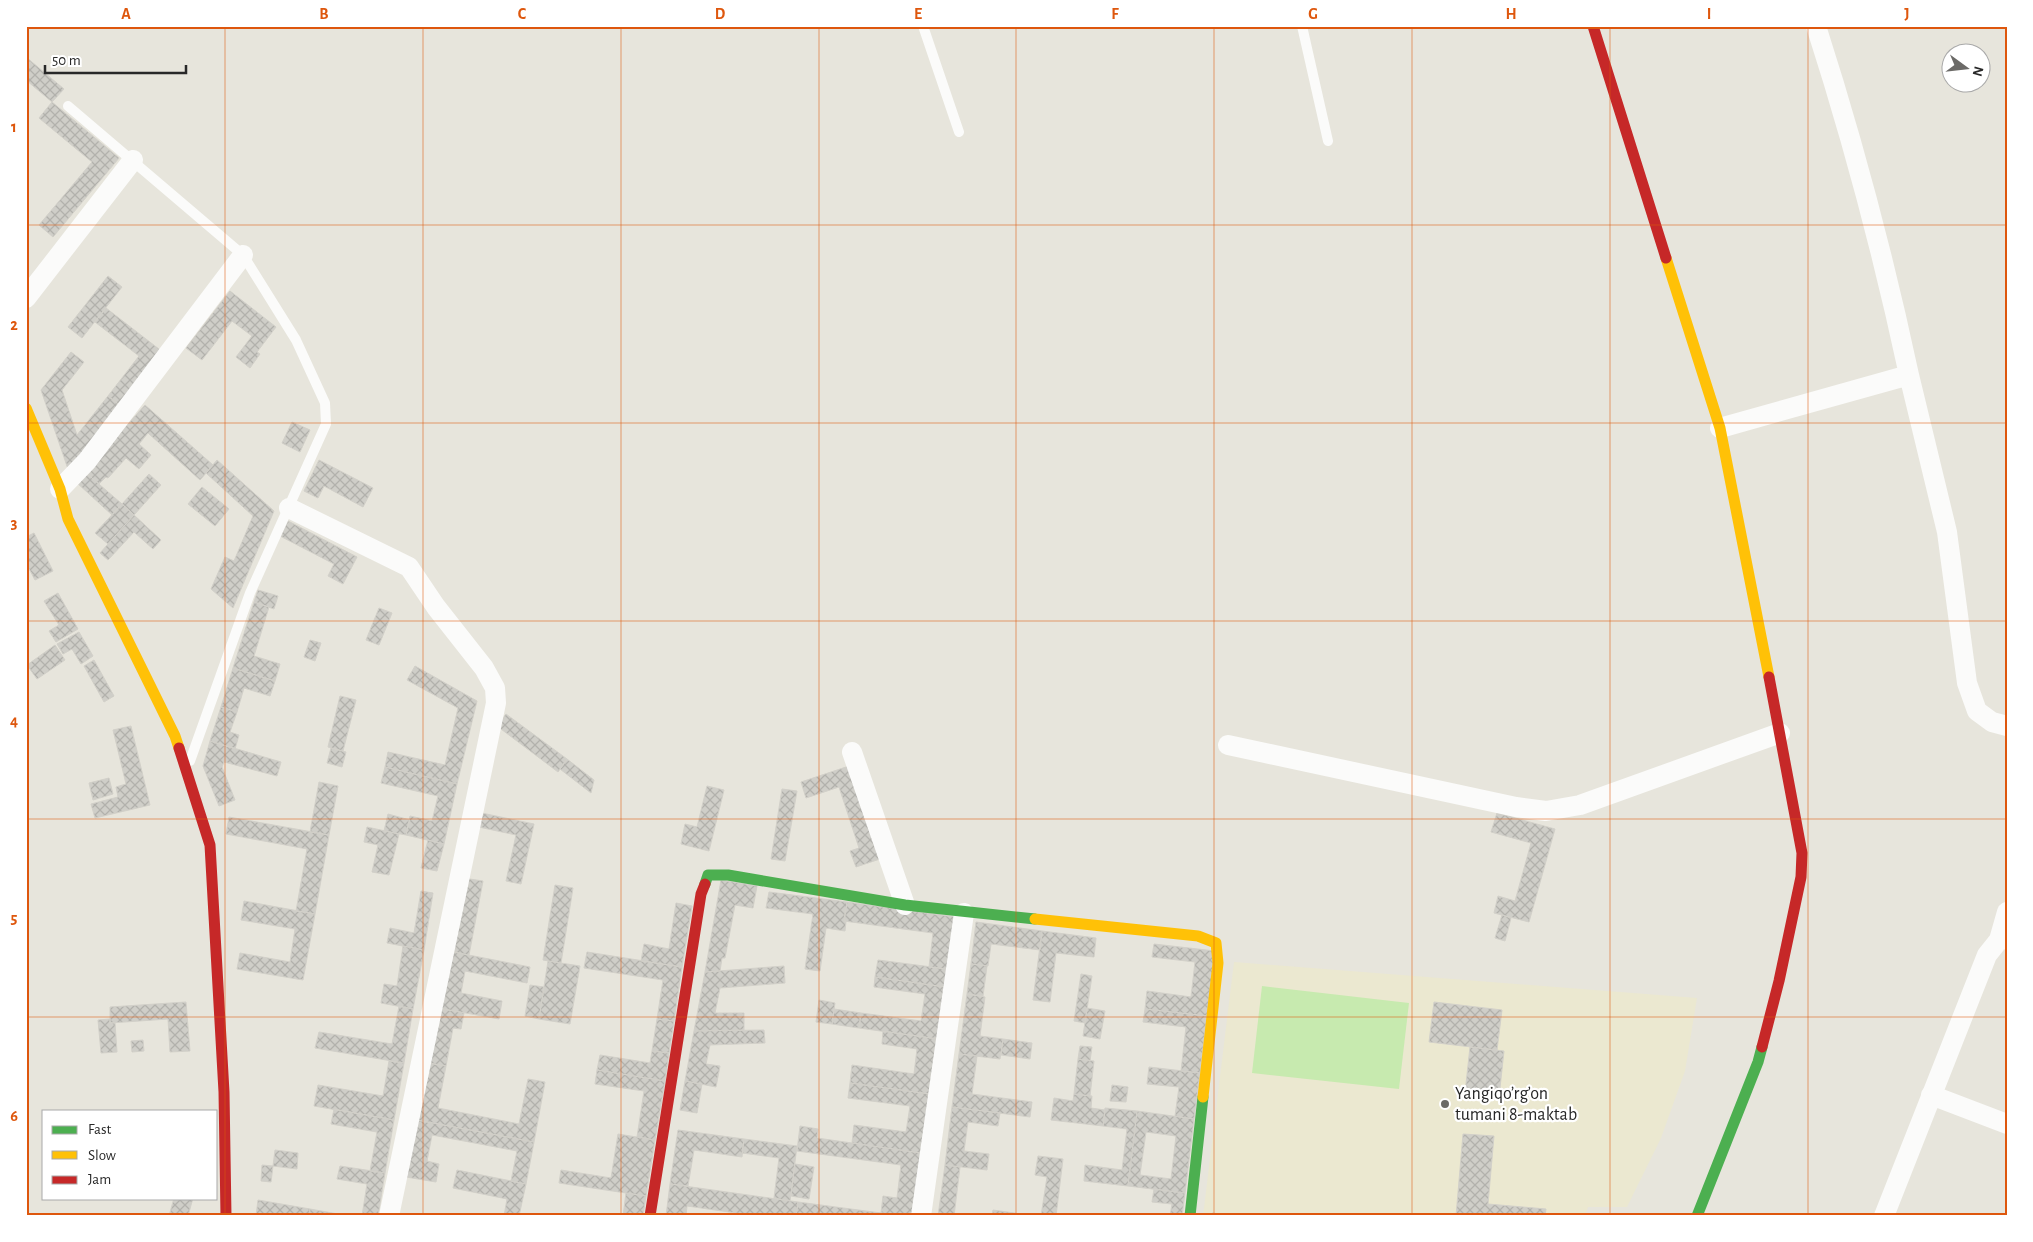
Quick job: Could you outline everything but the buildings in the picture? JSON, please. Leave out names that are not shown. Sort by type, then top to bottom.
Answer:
[{"type":"street","points":[[1593,26],[1720,428],[1802,854],[1801,877],[1779,981],[1758,1062],[1697,1216]]},
{"type":"street","points":[[1816,26],[1832,74],[1890,285],[1909,375],[1947,532],[1967,683],[1977,711],[1992,722],[2007,726]]},
{"type":"street","points":[[26,298],[132,160]]},
{"type":"street","points":[[60,490],[86,460],[243,255]]},
{"type":"street","points":[[1720,428],[1909,375]]},
{"type":"street","points":[[26,408],[60,490],[68,519],[175,736],[210,845],[224,1092],[226,1216]]},
{"type":"street","points":[[289,508],[409,568],[436,607],[484,668],[495,688],[496,703],[389,1216]]},
{"type":"street","points":[[1228,745],[1516,808],[1546,812],[1580,805],[1780,733]]},
{"type":"street","points":[[852,752],[905,906]]},
{"type":"street","points":[[650,1216],[701,894],[708,875],[728,875],[905,906],[1198,936],[1212,940],[1216,943],[1218,952],[1217,972],[1190,1216]]},
{"type":"street","points":[[1884,1216],[1987,955],[2003,939],[2007,912]]},
{"type":"street","points":[[921,1216],[964,913]]},
{"type":"street","points":[[1931,1095],[2007,1124]]},
{"type":"lane","points":[[923,26],[959,132]]},
{"type":"lane","points":[[1302,26],[1328,142]]},
{"type":"lane","points":[[68,106],[243,255],[296,340],[325,403],[326,424],[250,593],[186,772]]},
{"type":"shaded area","name":"Yangiqo’rg’on tumani 8-maktab","points":[[1234,962],[1697,998],[1685,1071],[1661,1138],[1627,1207],[1588,1207],[1585,1216],[1203,1216]]},
{"type":"green space","points":[[1262,986],[1409,1003],[1399,1089],[1252,1073]]},
{"type":"traffic: fast","points":[[705,884],[708,875],[728,875],[905,905],[1035,919]]},
{"type":"traffic: fast","points":[[1697,1216],[1758,1062],[1762,1047]]},
{"type":"traffic: fast","points":[[1190,1216],[1203,1097]]},
{"type":"traffic: slow","points":[[1666,258],[1720,428],[1769,677]]},
{"type":"traffic: slow","points":[[26,408],[60,489],[68,519],[175,736],[179,748]]},
{"type":"traffic: slow","points":[[1035,919],[1198,936],[1216,943],[1218,963],[1203,1097]]},
{"type":"traffic: jam","points":[[1593,26],[1666,258]]},
{"type":"traffic: jam","points":[[1762,1047],[1779,981],[1801,877],[1802,853],[1769,677]]},
{"type":"traffic: jam","points":[[179,748],[210,845],[224,1092],[226,1216]]},
{"type":"traffic: jam","points":[[650,1216],[701,894],[705,884]]},
{"type":"place","name":"Yangiqo’rg’on tumani 8-maktab","points":[[1445,1104]]}]
